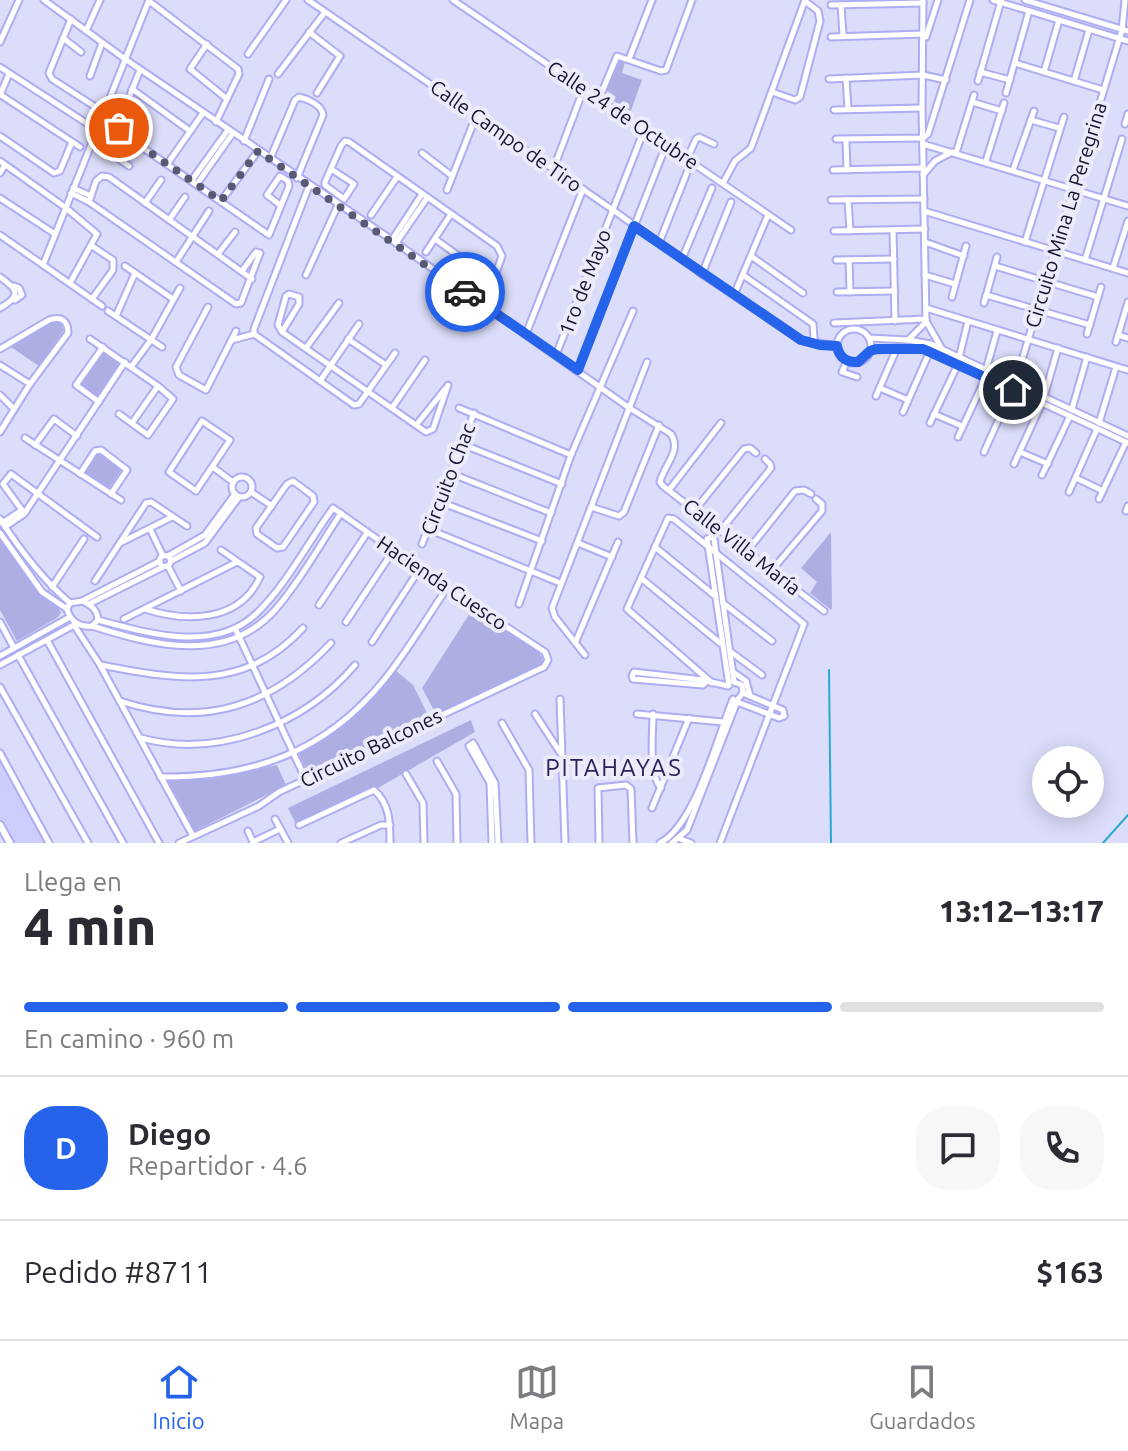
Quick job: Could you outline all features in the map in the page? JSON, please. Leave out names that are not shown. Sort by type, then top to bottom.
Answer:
[{"type":"main road","points":[[0,825],[10,843]]},
{"type":"street","points":[[0,42],[19,0]]},
{"type":"street","points":[[44,0],[140,70],[394,241],[628,407],[659,425],[624,512],[619,516],[612,515],[591,507]]},
{"type":"street","points":[[55,7],[58,0]]},
{"type":"street","points":[[86,31],[100,0]]},
{"type":"street","points":[[43,265],[149,0],[238,69],[239,74],[216,122]]},
{"type":"street","points":[[248,54],[286,0]]},
{"type":"street","name":"Calle Campo de Tiro","points":[[308,0],[801,340],[837,346]]},
{"type":"street","name":"Calle 24 de Octubre","points":[[453,0],[791,230]]},
{"type":"street","points":[[629,59],[652,0]]},
{"type":"street","points":[[599,99],[615,57],[622,56],[661,71],[666,70],[692,0]]},
{"type":"street","points":[[723,183],[735,161],[751,148],[805,0],[818,11],[820,21],[800,97],[789,99],[772,92]]},
{"type":"street","points":[[924,45],[938,0]]},
{"type":"street","points":[[923,141],[933,126],[970,0]]},
{"type":"street","points":[[993,0],[1128,41]]},
{"type":"street","points":[[1025,0],[1125,30]]},
{"type":"street","name":"Circuito Mina La Peregrina","points":[[1014,386],[1103,90],[1119,39],[1125,30],[1125,0]]},
{"type":"street","points":[[978,81],[1001,1]]},
{"type":"street","points":[[831,5],[923,2],[926,320],[944,353]]},
{"type":"street","points":[[841,5],[843,36]]},
{"type":"street","points":[[1006,93],[1029,11]]},
{"type":"street","points":[[278,74],[325,12]]},
{"type":"street","points":[[71,19],[49,73],[52,79],[97,108]]},
{"type":"street","points":[[1044,72],[1059,20]]},
{"type":"street","points":[[1074,81],[1089,30]]},
{"type":"street","points":[[309,32],[340,56],[317,93]]},
{"type":"street","points":[[831,37],[924,34]]},
{"type":"street","points":[[63,38],[81,52]]},
{"type":"street","points":[[90,76],[102,43]]},
{"type":"street","points":[[207,44],[190,69],[227,99]]},
{"type":"street","points":[[1015,63],[1103,90]]},
{"type":"street","points":[[0,67],[97,130]]},
{"type":"street","points":[[140,70],[119,128],[123,134],[269,235],[289,186],[288,181],[280,176],[267,195],[280,205]]},
{"type":"street","points":[[980,72],[1010,80]]},
{"type":"street","points":[[9,74],[0,96],[80,147]]},
{"type":"street","points":[[829,79],[923,75],[946,80]]},
{"type":"street","points":[[846,78],[848,109]]},
{"type":"street","points":[[244,141],[269,79]]},
{"type":"street","points":[[553,170],[584,88]]},
{"type":"street","points":[[132,89],[190,131]]},
{"type":"street","points":[[833,170],[923,171],[954,152],[974,95]]},
{"type":"street","points":[[270,159],[295,100],[305,98],[320,107],[323,115],[297,178]]},
{"type":"street","points":[[972,102],[1002,111]]},
{"type":"street","points":[[986,161],[1004,103]]},
{"type":"street","points":[[834,110],[922,108]]},
{"type":"street","points":[[1013,170],[1034,111]]},
{"type":"street","points":[[168,163],[203,113]]},
{"type":"street","points":[[1125,124],[1128,115]]},
{"type":"street","points":[[447,190],[476,116]]},
{"type":"street","points":[[1025,242],[1064,117]]},
{"type":"street","points":[[1031,120],[1059,128]]},
{"type":"street","points":[[195,182],[230,132]]},
{"type":"street","points":[[0,136],[54,173],[60,171],[72,142]]},
{"type":"street","name":"1ro de Mayo","points":[[556,355],[641,138]]},
{"type":"street","points":[[687,159],[696,139],[705,138],[714,144]]},
{"type":"street","points":[[836,139],[923,141],[1128,206]]},
{"type":"street","points":[[1085,260],[1122,139]]},
{"type":"street","points":[[846,140],[847,170]]},
{"type":"street","points":[[93,141],[129,166]]},
{"type":"street","points":[[331,169],[354,184],[344,199],[325,185],[331,169],[345,141],[349,142],[501,250],[502,256],[488,296]]},
{"type":"street","points":[[1119,148],[1128,150]]},
{"type":"street","points":[[221,201],[258,151]]},
{"type":"street","points":[[422,153],[452,176]]},
{"type":"street","points":[[578,370],[663,153]]},
{"type":"street","points":[[0,173],[3,163],[97,234],[70,283]]},
{"type":"street","points":[[659,243],[688,170]]},
{"type":"street","points":[[90,199],[96,181],[102,176],[109,177],[252,279]]},
{"type":"street","points":[[371,215],[397,177]]},
{"type":"street","points":[[145,203],[161,180]]},
{"type":"street","points":[[254,334],[309,186]]},
{"type":"street","points":[[683,256],[712,188]]},
{"type":"street","points":[[526,334],[583,189]]},
{"type":"street","points":[[72,191],[90,199],[236,304],[241,303],[260,253],[256,252],[242,271]]},
{"type":"street","points":[[394,241],[424,196]]},
{"type":"street","points":[[169,220],[185,197]]},
{"type":"street","points":[[0,198],[55,234]]},
{"type":"street","points":[[831,200],[924,199]]},
{"type":"street","points":[[848,200],[850,231]]},
{"type":"street","points":[[702,274],[731,202]]},
{"type":"street","points":[[306,275],[338,205]]},
{"type":"street","points":[[176,262],[209,211]]},
{"type":"street","points":[[924,211],[1128,273]]},
{"type":"street","points":[[426,252],[451,214]]},
{"type":"street","points":[[734,295],[768,215]]},
{"type":"street","points":[[1113,268],[1128,221]]},
{"type":"street","points":[[834,231],[925,229]]},
{"type":"street","points":[[893,230],[895,321]]},
{"type":"street","points":[[218,254],[235,232]]},
{"type":"street","points":[[0,235],[102,306]]},
{"type":"street","points":[[435,239],[492,280]]},
{"type":"street","points":[[925,242],[964,256]]},
{"type":"street","points":[[92,246],[113,260],[114,265],[92,299]]},
{"type":"street","points":[[952,297],[966,246]]},
{"type":"street","points":[[751,256],[803,293]]},
{"type":"street","points":[[984,303],[997,257]]},
{"type":"street","points":[[836,260],[894,259]]},
{"type":"street","points":[[849,260],[850,292]]},
{"type":"street","points":[[125,266],[173,299]]},
{"type":"street","points":[[995,266],[1098,297]]},
{"type":"street","points":[[116,316],[135,273]]},
{"type":"street","points":[[743,275],[813,324],[814,339]]},
{"type":"street","points":[[925,275],[955,284]]},
{"type":"street","points":[[0,277],[13,286],[15,294],[13,301],[0,308]]},
{"type":"street","points":[[1087,334],[1101,287]]},
{"type":"street","points":[[131,367],[151,340],[180,288]]},
{"type":"street","points":[[837,292],[895,291]]},
{"type":"street","points":[[282,332],[299,304],[299,297],[293,294],[286,296],[278,325],[282,332],[426,432],[431,432],[448,385],[417,424]]},
{"type":"street","points":[[986,295],[1090,325]]},
{"type":"street","points":[[306,348],[339,303]]},
{"type":"street","points":[[1127,305],[1117,339],[1128,338]]},
{"type":"street","points":[[208,307],[176,367],[179,375],[206,390],[236,331]]},
{"type":"street","points":[[926,308],[1128,370]]},
{"type":"street","points":[[108,311],[162,347]]},
{"type":"street","points":[[519,604],[571,455],[633,311]]},
{"type":"street","points":[[0,349],[56,317],[68,325],[68,333],[30,384],[0,432]]},
{"type":"street","points":[[834,323],[926,320]]},
{"type":"street","points":[[908,340],[926,320]]},
{"type":"street","points":[[930,423],[958,361],[968,321]]},
{"type":"street","points":[[320,381],[359,324]]},
{"type":"street","points":[[870,351],[869,338],[862,331],[852,329],[843,333],[837,346],[840,355],[847,361],[863,359],[870,351],[898,347],[944,353]]},
{"type":"street","points":[[958,437],[986,373],[997,331]]},
{"type":"street","points":[[231,340],[254,334]]},
{"type":"street","points":[[254,334],[357,405],[395,353]]},
{"type":"street","points":[[869,338],[908,340],[944,353],[1127,440],[1099,499]]},
{"type":"street","points":[[90,339],[173,399],[151,433],[145,434],[119,414]]},
{"type":"street","points":[[348,339],[386,365]]},
{"type":"street","points":[[99,402],[76,385],[103,347]]},
{"type":"street","points":[[876,396],[898,347]]},
{"type":"street","points":[[1014,464],[1043,400],[1058,348]]},
{"type":"street","points":[[903,412],[930,351]]},
{"type":"street","points":[[1042,475],[1071,413],[1087,357]]},
{"type":"street","points":[[392,408],[425,360]]},
{"type":"street","points":[[847,361],[842,372],[857,377]]},
{"type":"street","points":[[125,362],[37,496],[24,511],[3,523],[68,606],[70,617],[100,665],[193,836]]},
{"type":"street","points":[[585,655],[552,613],[560,583],[647,362]]},
{"type":"street","points":[[0,365],[30,384]]},
{"type":"street","points":[[1069,492],[1098,426],[1116,367]]},
{"type":"street","points":[[132,423],[158,386]]},
{"type":"street","points":[[984,452],[1014,386]]},
{"type":"street","points":[[880,388],[908,400]]},
{"type":"street","points":[[0,395],[14,409]]},
{"type":"street","points":[[459,408],[571,455]]},
{"type":"street","name":"Circuito Chac","points":[[422,544],[474,413]]},
{"type":"street","points":[[934,414],[962,426]]},
{"type":"street","points":[[35,445],[54,419],[77,436]]},
{"type":"street","points":[[202,421],[230,440],[214,468],[196,491],[169,472],[202,421]]},
{"type":"street","points":[[669,490],[721,423]]},
{"type":"street","name":"Calle Villa María","points":[[659,425],[675,439],[675,448],[660,482],[824,611]]},
{"type":"street","points":[[25,438],[121,500]]},
{"type":"street","points":[[462,444],[562,484]]},
{"type":"street","points":[[695,510],[747,448],[756,453]]},
{"type":"street","points":[[80,474],[95,451],[101,450],[127,470],[111,494]]},
{"type":"street","points":[[1020,452],[1048,464]]},
{"type":"street","points":[[721,530],[771,468],[765,459]]},
{"type":"street","points":[[214,468],[233,482]]},
{"type":"street","points":[[450,473],[551,513]]},
{"type":"street","points":[[24,511],[3,484],[11,474],[97,537]]},
{"type":"street","points":[[233,482],[241,477],[249,479],[251,492]]},
{"type":"street","points":[[1076,478],[1103,491]]},
{"type":"street","points":[[293,481],[314,498],[280,549],[256,531],[272,506],[293,481]]},
{"type":"street","points":[[233,482],[233,491],[237,495]]},
{"type":"street","points":[[748,550],[798,489],[822,504],[822,511],[772,570]]},
{"type":"street","points":[[0,533],[42,592],[68,606],[86,602],[205,543],[237,495],[251,492],[272,506]]},
{"type":"street","points":[[95,581],[148,501],[187,526]]},
{"type":"street","points":[[438,501],[542,541]]},
{"type":"street","name":"Hacienda Cuesco","points":[[235,628],[258,612],[333,508],[419,570],[545,652],[548,660]]},
{"type":"street","points":[[0,665],[75,624],[167,645],[213,644],[239,637],[276,609],[341,513]]},
{"type":"street","points":[[119,543],[173,517]]},
{"type":"street","points":[[709,683],[628,613],[627,605],[668,518],[674,519],[708,545],[804,624],[720,843]]},
{"type":"street","points":[[150,529],[181,591]]},
{"type":"street","points":[[428,529],[560,583]]},
{"type":"street","points":[[319,605],[367,533]]},
{"type":"street","points":[[52,587],[84,539]]},
{"type":"street","points":[[576,641],[618,542]]},
{"type":"street","points":[[578,543],[612,557]]},
{"type":"street","points":[[708,545],[721,643],[730,684]]},
{"type":"street","points":[[655,547],[716,597]]},
{"type":"street","points":[[145,609],[171,617],[209,616],[226,610],[244,598],[260,581],[259,575],[221,550]]},
{"type":"street","points":[[346,622],[393,551]]},
{"type":"street","points":[[634,676],[703,685],[709,683],[730,684],[742,685],[747,694],[783,710],[784,716],[779,718],[727,694],[730,684],[733,672],[716,552]]},
{"type":"street","points":[[124,619],[237,562]]},
{"type":"street","points":[[372,642],[419,570]]},
{"type":"street","points":[[641,578],[721,643]]},
{"type":"street","points":[[160,777],[219,775],[243,770],[294,754],[323,736],[366,700],[385,679],[447,588]]},
{"type":"street","points":[[86,602],[94,608],[98,620]]},
{"type":"street","points":[[723,603],[772,641]]},
{"type":"street","points":[[0,656],[70,617]]},
{"type":"street","points":[[82,639],[98,620],[179,637],[209,635],[235,628],[306,780]]},
{"type":"street","points":[[0,622],[12,659]]},
{"type":"street","points":[[100,665],[175,677],[223,675],[252,667],[282,650],[303,628]]},
{"type":"street","points":[[47,640],[159,843]]},
{"type":"street","points":[[119,701],[180,713],[228,707],[266,696],[302,672],[331,643]]},
{"type":"street","points":[[729,651],[762,675]]},
{"type":"street","points":[[18,655],[123,843]]},
{"type":"street","name":"Circuito Balcones","points":[[179,843],[544,667],[548,660]]},
{"type":"street","points":[[140,738],[207,743],[234,739],[279,724],[323,696],[355,665]]},
{"type":"street","points":[[733,672],[746,681],[747,694]]},
{"type":"street","points":[[0,687],[88,843]]},
{"type":"street","points":[[671,840],[685,821],[723,722],[736,700],[747,694]]},
{"type":"street","points":[[560,699],[565,843]]},
{"type":"street","points":[[680,839],[701,798],[736,700]]},
{"type":"street","points":[[535,714],[562,754]]},
{"type":"street","points":[[637,714],[723,722]]},
{"type":"street","points":[[653,714],[653,773],[661,788]]},
{"type":"street","points":[[652,808],[689,718]]},
{"type":"street","points":[[502,723],[529,770],[531,843]]},
{"type":"street","points":[[492,843],[493,799],[495,783],[473,743],[469,746],[490,783],[493,799],[498,843]]},
{"type":"street","points":[[0,753],[49,843]]},
{"type":"street","points":[[437,761],[456,794],[457,843]]},
{"type":"street","points":[[406,774],[423,803],[424,843]]},
{"type":"street","points":[[599,843],[598,788],[629,786],[633,843]]},
{"type":"street","points":[[299,825],[374,790],[379,793],[389,814],[390,843]]},
{"type":"street","points":[[275,819],[288,843]]},
{"type":"street","points":[[341,843],[381,825],[390,825]]},
{"type":"street","points":[[248,831],[253,842],[280,829]]},
{"type":"street","points":[[660,843],[680,839],[691,843]]},
{"type":"shaded area","points":[[619,59],[625,62],[622,73],[642,80],[630,113],[614,101],[616,97],[606,90]]},
{"type":"shaded area","points":[[51,321],[59,321],[64,330],[39,366],[11,347]]},
{"type":"shaded area","points":[[102,351],[120,364],[97,397],[79,385]]},
{"type":"shaded area","points":[[97,453],[122,469],[108,490],[84,473]]},
{"type":"shaded area","points":[[831,532],[831,610],[810,593],[817,582],[801,568]]},
{"type":"shaded area","points":[[0,539],[36,590],[61,613],[17,641],[0,610]]},
{"type":"shaded area","points":[[472,610],[538,651],[543,659],[541,665],[436,714],[422,688]]},
{"type":"shaded area","points":[[395,670],[413,685],[429,717],[308,774],[299,754],[352,718]]},
{"type":"shaded area","points":[[471,720],[475,732],[378,788],[296,824],[288,808]]},
{"type":"shaded area","points":[[0,759],[46,843],[13,843],[0,819]]},
{"type":"shaded area","points":[[277,765],[286,785],[195,831],[167,779],[209,779]]},
{"type":"waterway","points":[[829,670],[831,843]]},
{"type":"waterway","points":[[1103,843],[1128,815]]},
{"type":"way so far","points":[[119,128],[123,134],[221,201],[258,151],[465,292]]},
{"type":"district","name":"PITAHAYAS","points":[[614,768]]},
{"type":"route","points":[[465,292],[578,370],[634,226],[801,340],[837,346],[840,355],[847,361],[858,362],[876,349],[923,349],[1013,390]]}]
